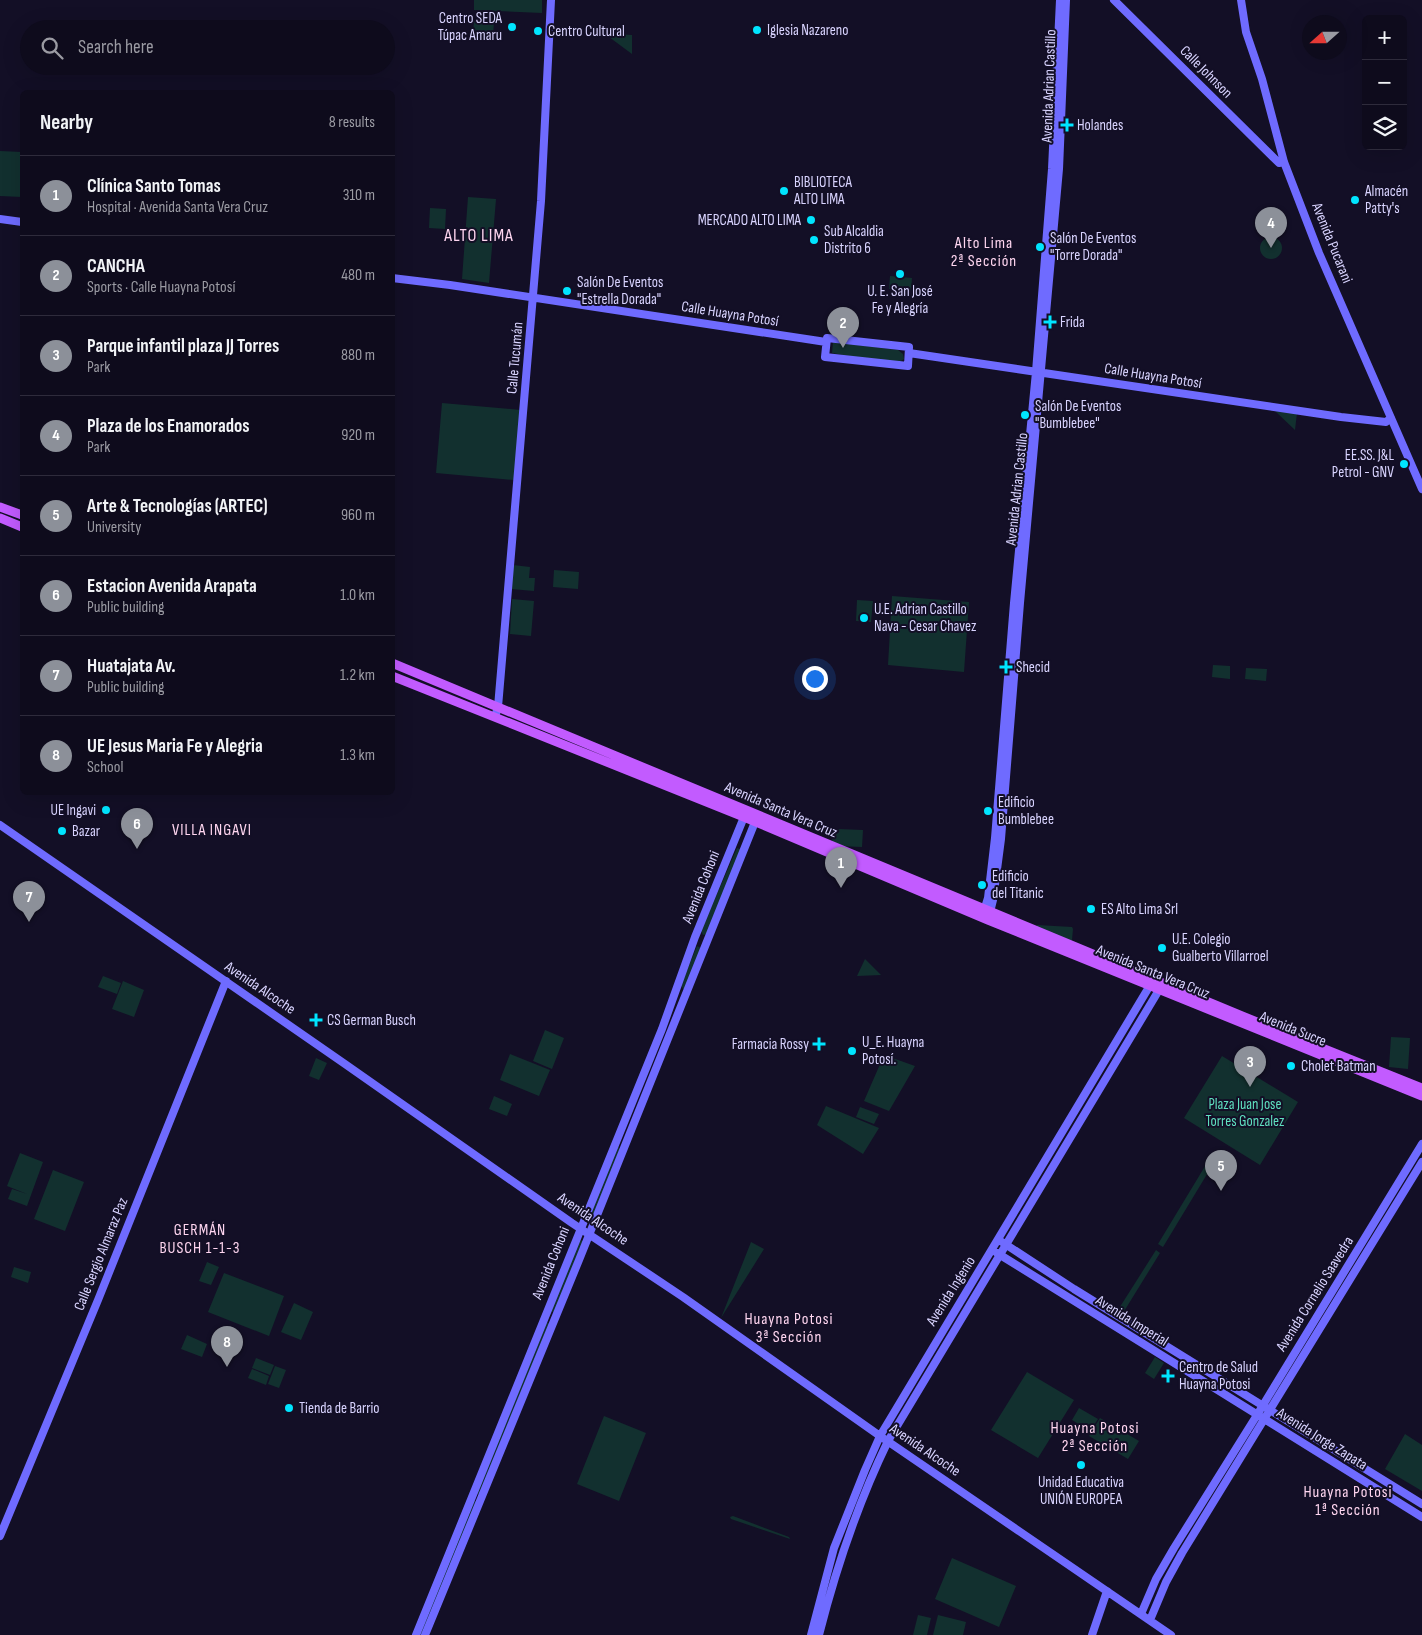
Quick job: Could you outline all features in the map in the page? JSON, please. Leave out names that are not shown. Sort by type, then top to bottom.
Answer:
[{"type":"main road","points":[[0,507],[20,514]]},
{"type":"main road","points":[[0,518],[20,526]]},
{"type":"main road","name":"Avenida Santa Vera Cruz","points":[[395,664],[986,915]]},
{"type":"main road","name":"Avenida Santa Vera Cruz","points":[[395,677],[1240,1019]]},
{"type":"main road","name":"Avenida Sucre","points":[[1240,1019],[1422,1088]]},
{"type":"main road","name":"Avenida Sucre","points":[[1240,1019],[1422,1096]]},
{"type":"street","name":"Calle Tucumán","points":[[495,717],[498,707],[541,201],[551,0]]},
{"type":"street","name":"Avenida Adrian Castillo","points":[[986,915],[1001,839],[1021,594],[1052,169],[1060,0]]},
{"type":"street","name":"Avenida Adrian Castillo","points":[[1038,373],[1059,169],[1066,0]]},
{"type":"street","name":"Calle Johnson","points":[[1114,0],[1281,162]]},
{"type":"street","name":"Avenida Pucarani","points":[[1241,0],[1246,32],[1262,79],[1281,162],[1391,418],[1419,470],[1421,483]]},
{"type":"street","points":[[0,219],[20,222]]},
{"type":"street","name":"Calle Huayna Potosí","points":[[395,278],[826,340],[909,350],[1038,373],[1377,421],[1386,422],[1391,418]]},
{"type":"street","points":[[826,340],[825,357],[908,366],[909,350]]},
{"type":"street","name":"Avenida Cohoni","points":[[416,1635],[662,1029],[695,937],[744,817]]},
{"type":"street","name":"Avenida Cohoni","points":[[425,1635],[590,1234],[755,822]]},
{"type":"street","name":"Avenida Alcoche","points":[[0,826],[1170,1635]]},
{"type":"street","name":"Calle Sergio Almaraz Paz","points":[[0,1536],[98,1300],[226,981]]},
{"type":"street","name":"Avenida Ingenio","points":[[811,1635],[834,1548],[880,1436],[1152,982]]},
{"type":"street","name":"Avenida Ingenio","points":[[819,1635],[857,1511],[872,1473],[888,1441],[1162,986]]},
{"type":"street","name":"Avenida Cornelio Saavedra","points":[[1141,1614],[1156,1579],[1174,1548],[1422,1144]]},
{"type":"street","name":"Avenida Cornelio Saavedra","points":[[1150,1620],[1166,1582],[1182,1553],[1422,1162]]},
{"type":"street","name":"Avenida Imperial","points":[[998,1240],[1263,1405]]},
{"type":"street","name":"Avenida Imperial","points":[[992,1250],[1257,1415]]},
{"type":"street","name":"Avenida Jorge Zapata","points":[[1263,1405],[1422,1504]]},
{"type":"street","name":"Avenida Jorge Zapata","points":[[1257,1415],[1422,1517]]},
{"type":"street","points":[[1092,1635],[1107,1591]]},
{"type":"green space","points":[[474,0],[542,0],[542,13],[474,10]]},
{"type":"green space","points":[[474,21],[494,22],[493,36],[473,35]]},
{"type":"green space","points":[[615,34],[632,35],[632,54],[609,37]]},
{"type":"green space","points":[[0,151],[20,152],[20,197],[0,196]]},
{"type":"green space","points":[[468,197],[496,199],[489,283],[462,279]]},
{"type":"green space","points":[[430,208],[446,209],[445,229],[429,228]]},
{"type":"green space","points":[[1271,237],[1279,240],[1282,248],[1279,256],[1271,259],[1263,256],[1260,248],[1263,240]]},
{"type":"green space","points":[[890,276],[912,278],[911,291],[889,289]]},
{"type":"green space","points":[[833,342],[898,350],[903,354],[904,359],[896,364],[832,353]]},
{"type":"green space","points":[[442,403],[521,410],[514,480],[436,473]]},
{"type":"green space","points":[[1275,411],[1297,413],[1295,430]]},
{"type":"green space","points":[[513,565],[530,567],[529,578],[535,578],[534,591],[511,589]]},
{"type":"green space","points":[[554,570],[579,572],[578,589],[553,587]]},
{"type":"green space","points":[[892,596],[969,602],[964,672],[888,665]]},
{"type":"green space","points":[[512,599],[534,601],[531,636],[510,634]]},
{"type":"green space","points":[[857,600],[873,601],[871,622],[856,621]]},
{"type":"green space","points":[[1213,665],[1230,666],[1230,679],[1212,677]]},
{"type":"green space","points":[[1246,668],[1267,669],[1266,681],[1245,679]]},
{"type":"green space","points":[[838,829],[863,830],[862,847],[836,846],[832,842],[833,831]]},
{"type":"green space","points":[[737,848],[740,849],[740,852],[707,934],[703,935],[701,931]]},
{"type":"green space","points":[[1037,925],[1072,927],[1072,940],[1070,942],[1037,927]]},
{"type":"green space","points":[[697,946],[701,948],[685,989],[683,989],[681,985]]},
{"type":"green space","points":[[865,959],[881,975],[857,976]]},
{"type":"green space","points":[[103,976],[121,983],[117,994],[98,987]]},
{"type":"green space","points":[[123,981],[144,990],[134,1017],[112,1009]]},
{"type":"green space","points":[[545,1030],[564,1038],[552,1069],[533,1061]]},
{"type":"green space","points":[[1391,1037],[1410,1038],[1408,1069],[1389,1067]]},
{"type":"green space","points":[[510,1054],[550,1070],[539,1096],[500,1080]]},
{"type":"green space","points":[[884,1055],[915,1066],[889,1111],[864,1101]]},
{"type":"green space","name":"Plaza Juan Jose Torres Gonzalez","points":[[1222,1056],[1298,1102],[1260,1165],[1184,1118]]},
{"type":"green space","points":[[316,1058],[327,1063],[319,1080],[309,1076]]},
{"type":"green space","points":[[494,1096],[512,1104],[507,1116],[489,1109]]},
{"type":"green space","points":[[826,1106],[879,1128],[863,1154],[817,1125]]},
{"type":"green space","points":[[860,1107],[879,1114],[874,1124],[856,1117]]},
{"type":"green space","points":[[618,1146],[620,1149],[592,1219],[589,1220],[588,1219]]},
{"type":"green space","points":[[20,1153],[43,1162],[27,1206],[8,1199],[12,1189],[27,1194],[7,1186]]},
{"type":"green space","points":[[1213,1153],[1218,1156],[1163,1247],[1158,1244]]},
{"type":"green space","points":[[53,1170],[84,1182],[65,1231],[34,1219]]},
{"type":"green space","points":[[579,1240],[583,1241],[554,1312],[550,1311]]},
{"type":"green space","points":[[751,1242],[764,1249],[721,1318]]},
{"type":"green space","points":[[1156,1250],[1160,1253],[1123,1313],[1118,1310]]},
{"type":"green space","points":[[207,1262],[219,1267],[211,1285],[199,1281]]},
{"type":"green space","points":[[14,1267],[31,1272],[28,1283],[11,1277]]},
{"type":"green space","points":[[224,1273],[284,1296],[269,1336],[208,1312]]},
{"type":"green space","points":[[294,1303],[313,1312],[301,1340],[281,1332]]},
{"type":"green space","points":[[545,1322],[549,1323],[480,1495],[476,1493]]},
{"type":"green space","points":[[187,1335],[207,1344],[202,1357],[181,1349]]},
{"type":"green space","points":[[1155,1357],[1164,1363],[1154,1379],[1145,1373]]},
{"type":"green space","points":[[256,1358],[274,1365],[270,1375],[252,1368]]},
{"type":"green space","points":[[275,1366],[286,1370],[279,1388],[268,1384]]},
{"type":"green space","points":[[252,1369],[269,1376],[266,1385],[248,1378]]},
{"type":"green space","points":[[1027,1372],[1074,1400],[1038,1458],[991,1430]]},
{"type":"green space","points":[[1079,1408],[1098,1419],[1090,1431],[1072,1420]]},
{"type":"green space","points":[[604,1416],[646,1433],[619,1501],[577,1484]]},
{"type":"green space","points":[[1100,1418],[1139,1441],[1128,1459],[1089,1436]]},
{"type":"green space","points":[[1405,1434],[1422,1445],[1422,1491],[1385,1469]]},
{"type":"green space","points":[[473,1500],[477,1502],[423,1635],[418,1635]]},
{"type":"green space","points":[[733,1516],[790,1539],[731,1519],[730,1517]]},
{"type":"green space","points":[[952,1558],[1016,1586],[999,1627],[935,1599]]},
{"type":"green space","points":[[918,1615],[931,1618],[927,1635],[913,1635]]},
{"type":"green space","points":[[938,1615],[966,1622],[963,1635],[933,1635]]},
{"type":"place","name":"Centro SEDA Túpac Amaru","points":[[512,27]]},
{"type":"place","name":"Iglesia Nazareno","points":[[757,30]]},
{"type":"place","name":"Centro Cultural","points":[[538,31]]},
{"type":"place","name":"Holandes","points":[[1067,125]]},
{"type":"place","name":"BIBLIOTECA ALTO LIMA","points":[[784,191]]},
{"type":"place","name":"Almacén Patty's","points":[[1355,200]]},
{"type":"place","name":"MERCADO ALTO LIMA","points":[[811,220]]},
{"type":"place","name":"Sub Alcaldia Distrito 6","points":[[814,240]]},
{"type":"place","name":"Salón De Eventos \"Torre Dorada\"","points":[[1040,247]]},
{"type":"place","name":"Plaza de los Enamorados","points":[[1271,248]]},
{"type":"place","name":"U. E. San José Fe y Alegría","points":[[900,274]]},
{"type":"place","name":"Salón De Eventos \"Estrella Dorada\"","points":[[567,291]]},
{"type":"place","name":"Frida","points":[[1050,322]]},
{"type":"place","name":"CANCHA","points":[[843,348]]},
{"type":"place","name":"Salón De Eventos \"Bumblebee\"","points":[[1025,415]]},
{"type":"place","name":"EE.SS. J&L Petrol - GNV","points":[[1404,464]]},
{"type":"place","name":"U.E. Adrian Castillo Nava - Cesar Chavez","points":[[864,618]]},
{"type":"place","name":"Shecid","points":[[1006,667]]},
{"type":"place","name":"UE Ingavi","points":[[106,810]]},
{"type":"place","name":"Edificio Bumblebee","points":[[988,811]]},
{"type":"place","name":"Bazar","points":[[62,831]]},
{"type":"place","name":"Estacion Avenida Arapata","points":[[137,849]]},
{"type":"place","name":"Edificio del Titanic","points":[[982,885]]},
{"type":"place","name":"Clínica Santo Tomas","points":[[841,888]]},
{"type":"place","name":"ES Alto Lima Srl","points":[[1091,909]]},
{"type":"place","name":"Huatajata Av.","points":[[29,922]]},
{"type":"place","name":"U.E. Colegio Gualberto Villarroel","points":[[1162,948]]},
{"type":"place","name":"CS German Busch","points":[[316,1020]]},
{"type":"place","name":"Farmacia Rossy","points":[[819,1044]]},
{"type":"place","name":"U_E. Huayna Potosí.","points":[[852,1051]]},
{"type":"place","name":"Cholet Batman","points":[[1291,1066]]},
{"type":"place","name":"Parque infantil plaza JJ Torres","points":[[1250,1087]]},
{"type":"place","name":"Arte & Tecnologías (ARTEC)","points":[[1221,1191]]},
{"type":"place","name":"UE Jesus Maria Fe y Alegria","points":[[227,1367]]},
{"type":"place","name":"Centro de Salud Huayna Potosi","points":[[1168,1376]]},
{"type":"place","name":"Tienda de Barrio","points":[[289,1408]]},
{"type":"place","name":"Unidad Educativa UNIÓN EUROPEA","points":[[1081,1465]]},
{"type":"district","name":"ALTO LIMA","points":[[479,235]]},
{"type":"district","name":"Alto Lima 2ª Sección","points":[[984,252]]},
{"type":"district","name":"VILLA INGAVI","points":[[212,830]]},
{"type":"district","name":"GERMÁN BUSCH 1-1-3","points":[[200,1239]]},
{"type":"district","name":"Huayna Potosi 3ª Sección","points":[[789,1328]]},
{"type":"district","name":"Huayna Potosi 2ª Sección","points":[[1095,1437]]},
{"type":"district","name":"Huayna Potosi 1ª Sección","points":[[1348,1501]]}]
